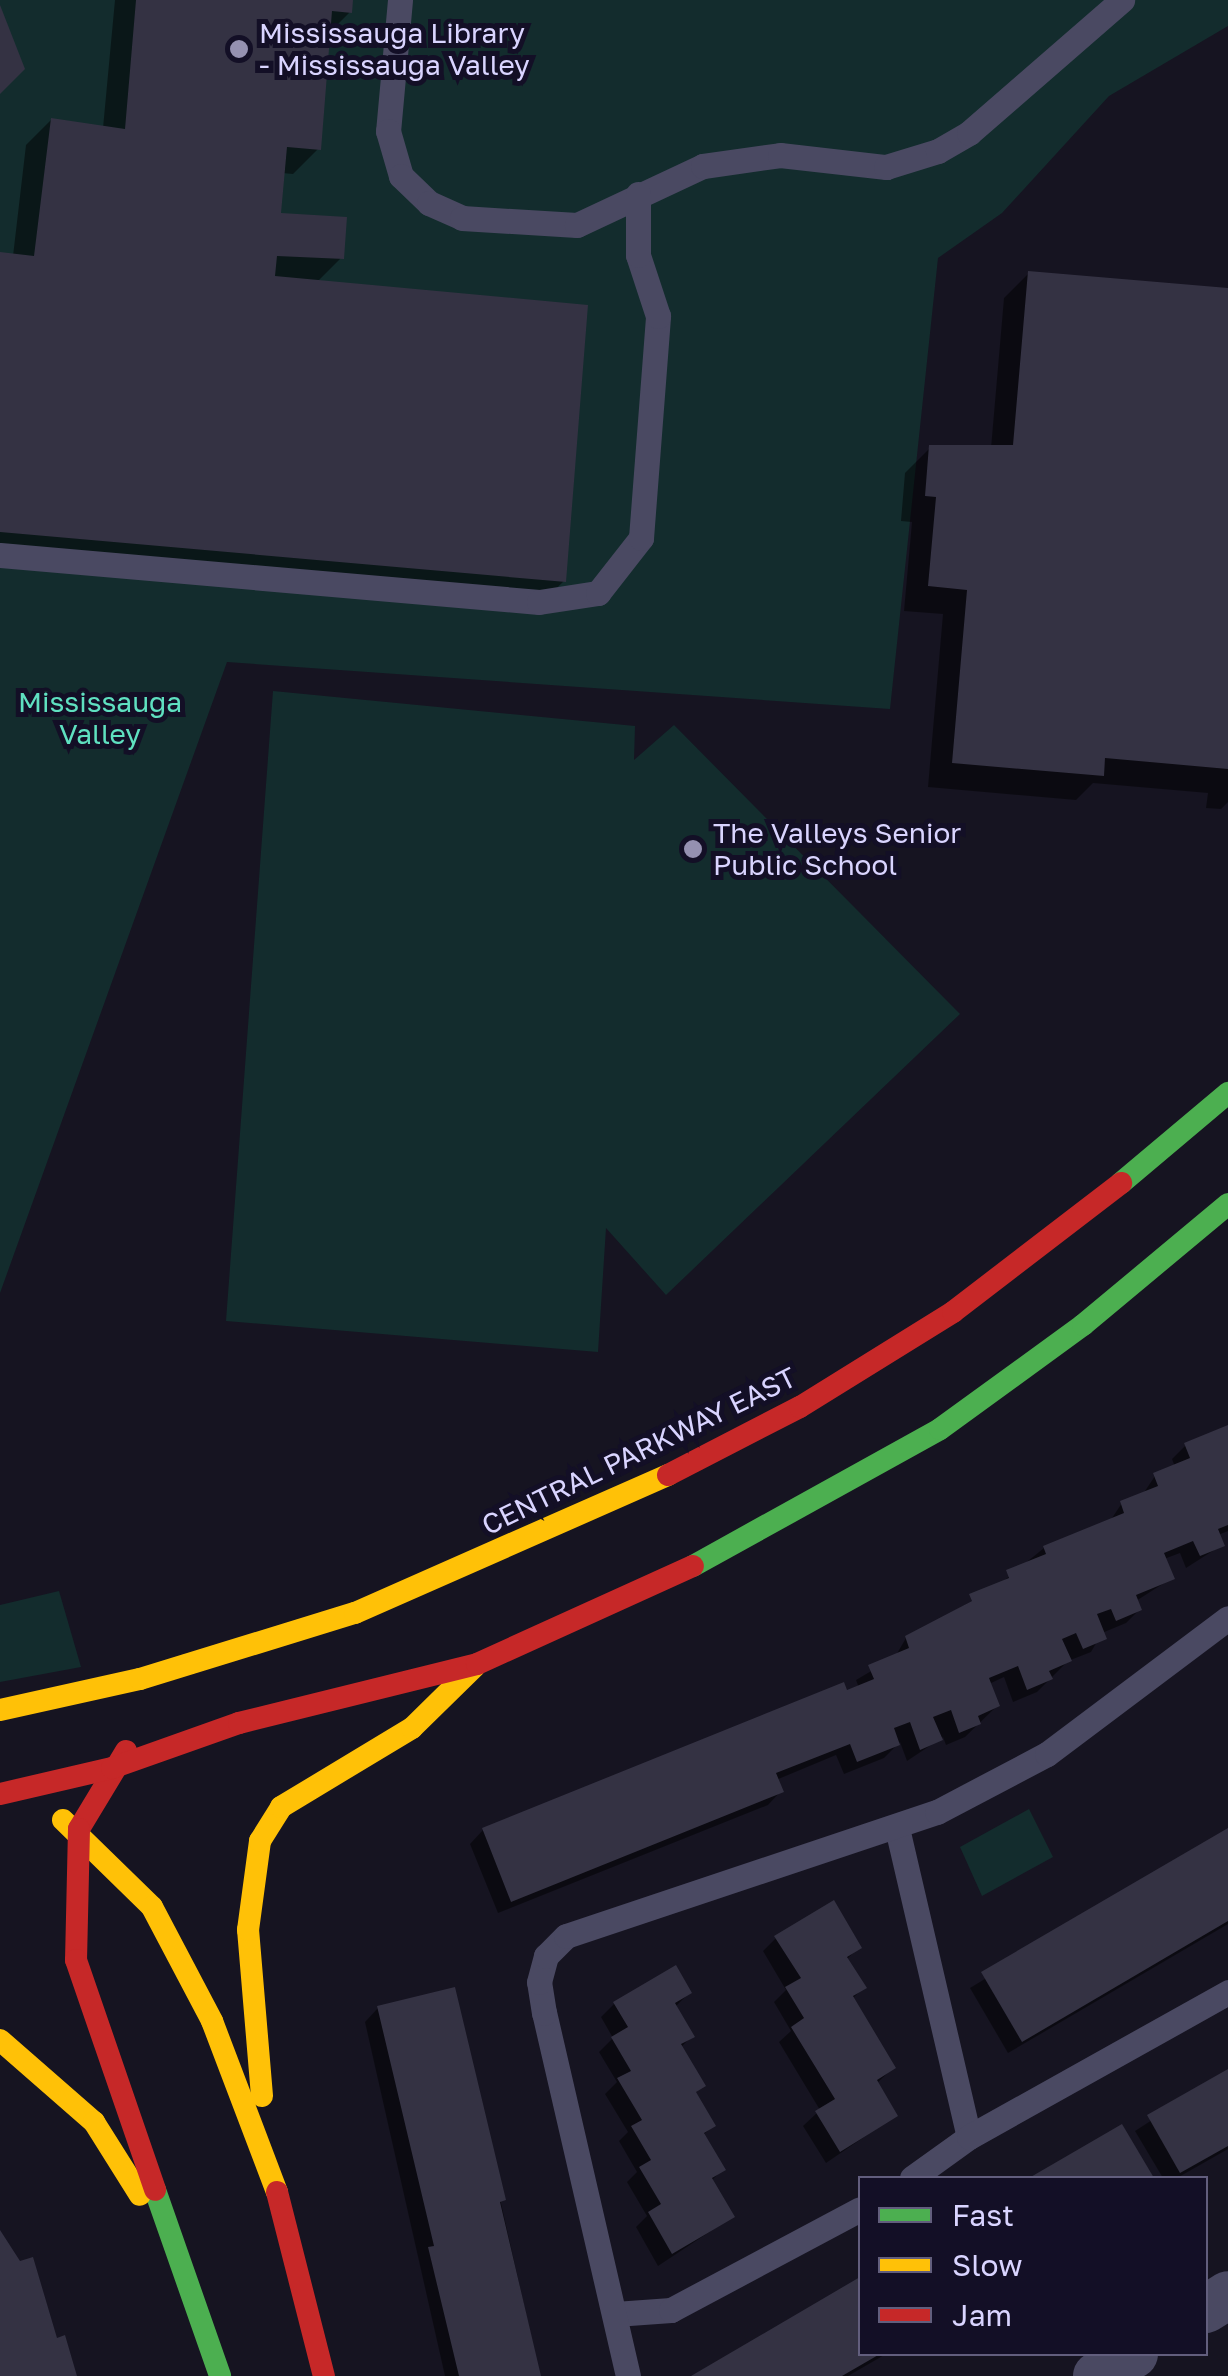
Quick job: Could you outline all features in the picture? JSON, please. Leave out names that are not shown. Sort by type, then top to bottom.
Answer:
[{"type":"street","name":"CENTRAL PARKWAY EAST","points":[[0,1710],[224,1654],[448,1577],[800,1408],[938,1321],[1070,1226],[1228,1093]]},
{"type":"street","points":[[4,1792],[112,1768],[239,1723],[477,1664],[727,1550],[940,1429],[1083,1325],[1228,1204]]},
{"type":"street","points":[[182,1691],[224,1654]]},
{"type":"street","points":[[270,2164],[248,1930],[260,1841],[281,1808],[412,1728],[477,1664]]},
{"type":"street","points":[[144,1729],[112,1768],[79,1830],[76,1960],[188,2270],[220,2376]]},
{"type":"street","points":[[4,1792],[79,1830],[152,1906],[212,2020],[270,2164],[324,2376]]},
{"type":"street","points":[[0,2040],[94,2122],[188,2270]]},
{"type":"street","points":[[1098,2376],[1131,2356]]},
{"type":"lane","points":[[400,0],[388,132],[401,176],[429,202],[462,218],[576,226],[703,166],[780,155],[905,164],[969,133],[1122,0]]},
{"type":"lane","points":[[0,554],[539,602],[598,592],[640,538],[658,316],[638,255],[638,194]]},
{"type":"lane","points":[[628,2376],[544,2013],[539,1982],[546,1956],[566,1936],[897,1828],[1048,1754],[1228,1618]]},
{"type":"lane","points":[[897,1828],[969,2137]]},
{"type":"lane","points":[[915,2176],[969,2137],[1228,1992]]},
{"type":"lane","points":[[615,2314],[671,2310],[858,2210]]},
{"type":"green space","name":"Mississauga Valley","points":[[0,0],[1228,0],[1228,26],[1109,96],[1002,213],[938,258],[890,709],[227,662],[0,1293]]},
{"type":"green space","points":[[273,691],[635,726],[634,760],[674,725],[960,1014],[666,1295],[606,1228],[598,1352],[226,1321]]},
{"type":"green space","points":[[59,1591],[81,1667],[0,1682],[0,1605]]},
{"type":"green space","points":[[1029,1809],[1053,1857],[982,1896],[960,1847]]},
{"type":"building","points":[[136,0],[353,0],[352,13],[332,11],[321,150],[287,147],[281,213],[347,217],[344,259],[277,256],[275,276],[588,305],[566,582],[0,532],[0,252],[34,256],[51,118],[125,129]]},
{"type":"building","points":[[0,5],[25,69],[0,94]]},
{"type":"building","points":[[1028,271],[1228,288],[1228,769],[1105,758],[1104,776],[952,763],[967,590],[928,586],[936,497],[925,496],[929,445],[1013,445]]},
{"type":"building","points":[[1228,1425],[1228,1525],[1218,1529],[1225,1546],[1200,1556],[1193,1541],[1164,1553],[1175,1579],[1136,1595],[1142,1610],[1116,1621],[1111,1609],[1097,1614],[1107,1639],[1083,1649],[1076,1633],[1062,1639],[1072,1661],[1049,1671],[1053,1679],[1027,1690],[1018,1666],[989,1678],[1000,1706],[978,1716],[981,1724],[959,1733],[951,1710],[933,1717],[943,1740],[920,1750],[910,1722],[894,1728],[900,1745],[857,1762],[850,1744],[776,1773],[784,1792],[511,1902],[482,1828],[844,1682],[847,1690],[874,1679],[868,1665],[909,1648],[905,1636],[972,1601],[969,1594],[1009,1578],[1006,1570],[1046,1554],[1043,1546],[1124,1513],[1120,1501],[1158,1486],[1153,1473],[1190,1458],[1184,1443]]},
{"type":"building","points":[[1228,1828],[1228,1921],[1022,2042],[981,1972]]},
{"type":"building","points":[[834,1900],[862,1948],[847,1957],[867,1988],[853,1996],[896,2068],[877,2080],[898,2116],[840,2152],[815,2111],[835,2099],[791,2027],[804,2018],[785,1987],[801,1978],[774,1936]]},
{"type":"building","points":[[676,1965],[692,1993],[675,2003],[695,2037],[681,2044],[706,2086],[696,2092],[716,2126],[704,2133],[726,2170],[712,2178],[735,2217],[672,2254],[648,2212],[661,2204],[639,2167],[651,2160],[631,2126],[642,2120],[617,2078],[631,2071],[611,2037],[628,2027],[613,2002]]},
{"type":"building","points":[[455,1987],[506,2200],[500,2202],[541,2376],[459,2376],[428,2247],[434,2246],[377,2006]]},
{"type":"building","points":[[1228,2069],[1228,2146],[1180,2173],[1147,2115]]},
{"type":"building","points":[[1122,2124],[1153,2176],[1032,2176]]},
{"type":"building","points":[[0,2230],[20,2261],[33,2257],[57,2338],[65,2335],[77,2376],[0,2376]]},
{"type":"building","points":[[858,2278],[858,2356],[877,2356],[842,2376],[691,2376]]},
{"type":"traffic: fast","points":[[1121,1183],[1228,1093]]},
{"type":"traffic: fast","points":[[693,1566],[940,1429],[1083,1325],[1228,1204]]},
{"type":"traffic: fast","points":[[155,2190],[220,2376]]},
{"type":"traffic: slow","points":[[0,1710],[140,1679],[355,1613],[668,1475]]},
{"type":"traffic: slow","points":[[262,2096],[248,1930],[260,1841],[281,1807],[412,1728],[475,1666]]},
{"type":"traffic: slow","points":[[63,1820],[152,1907],[212,2021],[277,2192]]},
{"type":"traffic: slow","points":[[0,2040],[94,2122],[140,2195]]},
{"type":"traffic: jam","points":[[668,1475],[800,1407],[953,1312],[1121,1183]]},
{"type":"traffic: jam","points":[[0,1794],[112,1768],[239,1723],[477,1664],[693,1566]]},
{"type":"traffic: jam","points":[[126,1751],[79,1829],[76,1960],[155,2190]]},
{"type":"traffic: jam","points":[[277,2192],[324,2376]]},
{"type":"place","name":"Mississauga Library - Mississauga Valley","points":[[239,49]]},
{"type":"place","name":"The Valleys Senior Public School","points":[[693,849]]}]
